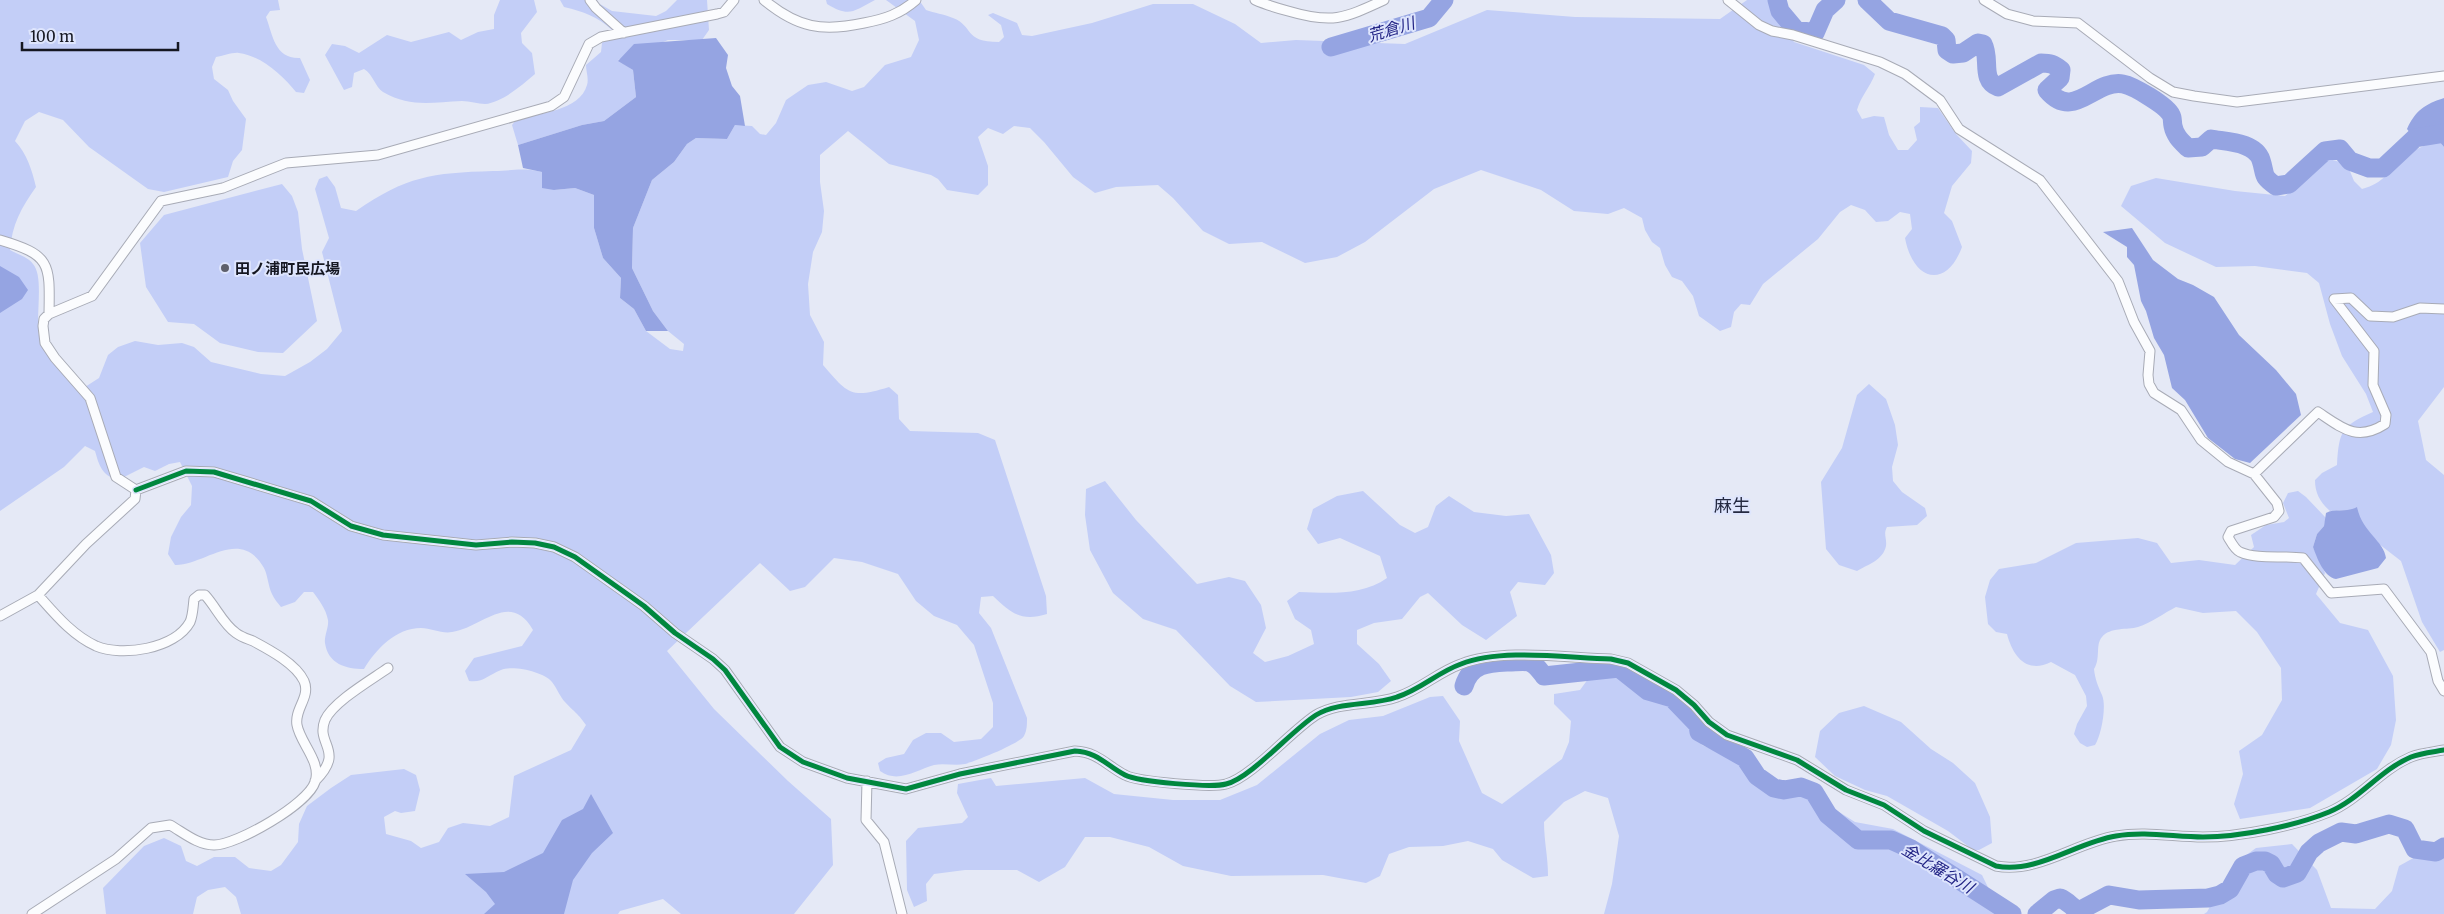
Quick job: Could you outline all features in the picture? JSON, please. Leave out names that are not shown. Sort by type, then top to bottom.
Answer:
[{"type":"street","points":[[590,0],[596,8],[624,33]]},
{"type":"street","points":[[136,490],[116,478],[90,398],[55,358],[45,343],[43,326],[44,319],[49,314],[92,296],[161,201],[223,188],[286,163],[378,155],[551,106],[564,97],[590,44],[601,37],[717,14],[724,12],[734,0]]},
{"type":"street","points":[[764,0],[789,18],[820,29],[839,29],[886,19],[906,9],[916,0]]},
{"type":"street","points":[[1255,0],[1322,20],[1360,11],[1384,0]]},
{"type":"street","points":[[1728,0],[1752,20],[1772,31],[1793,35],[1880,62],[1905,74],[1940,100],[1959,129],[2040,180],[2082,231],[2118,281],[2134,322],[2150,351],[2148,375],[2149,384],[2154,393],[2180,410],[2201,440],[2228,462],[2254,474],[2278,502],[2279,511],[2274,517],[2231,532],[2228,537],[2236,548],[2240,552],[2276,558],[2291,556],[2303,558],[2331,593],[2384,589],[2431,652],[2438,681],[2444,691]]},
{"type":"street","points":[[1984,0],[2007,14],[2033,21],[2078,23],[2150,78],[2173,92],[2194,96],[2237,102],[2444,76]]},
{"type":"street","points":[[0,240],[28,248],[37,254],[43,262],[49,279],[49,314]]},
{"type":"street","points":[[2254,474],[2318,412],[2343,429],[2367,434],[2385,424],[2386,415],[2373,385],[2374,351],[2334,299],[2351,298],[2370,316],[2393,318],[2420,308],[2444,308]]},
{"type":"street","points":[[136,490],[186,471],[214,472],[311,501],[351,526],[383,535],[476,545],[512,542],[535,543],[554,547],[574,557],[629,595],[675,633],[713,659],[725,670],[780,747],[803,762],[827,772],[906,789],[960,774],[1075,750],[1086,751],[1110,764],[1125,775],[1140,780],[1226,784],[1246,773],[1317,715],[1342,707],[1398,697],[1460,664],[1494,656],[1611,659],[1628,663],[1676,690],[1694,705],[1709,722],[1727,735],[1797,760],[1846,790],[1884,805],[1924,831],[1996,866],[2009,868],[2021,867],[2118,835],[2230,836],[2317,817],[2345,803],[2394,766],[2412,757],[2444,750]]},
{"type":"street","points":[[0,616],[38,595],[86,544],[135,500],[136,490]]},
{"type":"street","points":[[38,595],[71,630],[95,646],[112,651],[132,651],[150,648],[167,641],[183,630],[190,622],[194,599],[198,595],[205,595],[236,634],[256,642],[294,668],[302,678],[307,688],[297,724],[315,765],[316,781]]},
{"type":"street","points":[[32,914],[116,860],[151,828],[170,825],[201,844],[216,845],[240,839],[278,817],[308,792],[325,772],[330,757],[324,729],[329,715],[350,695],[388,668]]},
{"type":"street","points":[[868,781],[866,820],[884,842],[902,914]]},
{"type":"shaded area","points":[[0,0],[278,0],[280,10],[270,11],[266,17],[273,39],[285,55],[300,58],[310,80],[304,93],[296,92],[278,73],[256,58],[237,53],[216,57],[212,67],[214,79],[228,90],[233,101],[246,119],[242,150],[233,161],[228,177],[164,192],[148,189],[89,147],[63,120],[39,112],[25,121],[15,141],[29,162],[36,187],[18,217],[10,250],[28,259],[36,270],[39,289],[38,332],[43,347],[59,366],[85,387],[99,378],[108,355],[118,347],[135,341],[158,345],[182,343],[194,347],[211,362],[261,374],[285,376],[310,362],[327,349],[342,331],[322,252],[329,238],[315,189],[319,179],[327,176],[335,187],[341,208],[356,211],[405,183],[436,175],[453,173],[522,169],[542,172],[554,190],[575,188],[594,195],[594,228],[603,258],[621,278],[620,298],[634,309],[646,331],[670,349],[683,351],[684,344],[668,331],[653,311],[632,268],[633,228],[652,180],[674,162],[687,144],[696,138],[727,139],[735,125],[752,126],[760,134],[766,135],[776,123],[786,100],[808,85],[826,82],[852,91],[864,87],[885,65],[911,57],[919,40],[915,21],[886,0],[919,0],[926,10],[960,21],[974,37],[999,42],[1004,37],[1001,25],[988,15],[993,13],[1017,23],[1022,35],[1032,36],[1092,23],[1153,4],[1193,4],[1235,24],[1261,43],[1296,40],[1405,44],[1487,10],[1575,17],[1720,19],[1747,0],[1773,0],[1773,5],[1794,42],[1864,65],[1875,74],[1857,110],[1862,119],[1874,116],[1884,117],[1889,135],[1898,150],[1908,150],[1917,140],[1914,127],[1920,122],[1920,107],[1938,108],[1956,134],[1972,151],[1971,163],[1952,186],[1944,213],[1952,221],[1962,247],[1955,261],[1947,270],[1939,274],[1930,275],[1922,271],[1915,264],[1905,238],[1912,229],[1910,214],[1900,212],[1888,221],[1876,222],[1865,210],[1851,205],[1840,212],[1818,239],[1763,284],[1750,305],[1741,304],[1734,312],[1731,327],[1720,331],[1699,316],[1693,296],[1682,281],[1672,277],[1665,265],[1660,248],[1652,242],[1645,230],[1642,218],[1624,208],[1608,214],[1574,211],[1541,190],[1481,170],[1434,189],[1365,242],[1337,257],[1305,263],[1262,242],[1229,244],[1203,231],[1173,198],[1158,185],[1116,187],[1095,193],[1073,177],[1030,128],[1014,126],[1003,134],[988,128],[978,137],[988,166],[988,185],[978,195],[947,190],[938,179],[931,175],[889,164],[848,131],[820,155],[820,182],[824,211],[822,232],[813,252],[808,284],[810,315],[824,342],[823,365],[845,388],[851,391],[866,393],[889,387],[898,395],[899,419],[910,431],[978,433],[995,440],[1046,596],[1047,614],[1030,617],[1011,611],[993,596],[981,597],[979,613],[991,628],[1027,718],[1024,736],[1006,748],[965,764],[934,765],[900,776],[887,775],[880,771],[878,763],[886,758],[904,754],[913,740],[926,733],[941,733],[954,742],[981,739],[993,727],[993,703],[974,645],[957,625],[934,616],[916,601],[898,574],[862,562],[834,558],[805,587],[790,591],[760,563],[667,651],[714,709],[788,781],[831,819],[833,865],[794,914],[681,914],[663,899],[620,911],[618,914],[241,914],[236,897],[225,887],[208,890],[197,897],[193,914],[106,914],[103,888],[144,846],[164,838],[181,846],[186,861],[197,866],[214,857],[235,857],[249,868],[271,871],[281,865],[298,842],[299,824],[307,806],[351,775],[404,769],[416,775],[420,790],[415,811],[401,813],[395,811],[384,817],[386,834],[411,841],[421,848],[439,842],[448,828],[463,823],[490,826],[509,817],[514,776],[571,750],[586,725],[563,700],[552,682],[536,672],[513,668],[501,670],[482,680],[469,681],[465,671],[474,658],[522,646],[533,630],[524,618],[515,613],[495,614],[452,632],[421,628],[403,632],[381,647],[364,669],[351,668],[339,664],[330,656],[327,650],[325,640],[328,620],[324,608],[313,592],[304,592],[295,602],[281,607],[272,594],[264,568],[254,556],[244,550],[221,551],[186,564],[175,565],[168,554],[171,537],[181,517],[191,505],[192,486],[180,462],[169,464],[155,471],[144,467],[118,480],[105,473],[95,451],[85,446],[64,467],[0,511]]},
{"type":"shaded area","points":[[500,0],[534,0],[537,12],[521,33],[522,43],[532,53],[535,74],[512,92],[492,103],[482,104],[462,101],[422,103],[403,100],[383,92],[364,69],[354,73],[352,87],[344,90],[325,55],[332,44],[345,46],[359,53],[387,35],[411,42],[449,32],[461,40],[478,32],[494,29],[494,15]]},
{"type":"shaded area","points":[[560,0],[597,0],[598,3],[612,11],[656,16],[666,11],[677,0],[707,0],[709,30],[702,40],[668,40],[618,60],[633,70],[636,97],[604,121],[582,125],[518,145],[512,125],[516,120],[557,110],[567,106],[583,94],[588,83],[586,65],[601,52],[602,43],[612,30],[590,15],[564,7]]},
{"type":"shaded area","points":[[826,0],[875,0],[856,10],[846,12],[827,4]]},
{"type":"shaded area","points":[[716,38],[728,55],[726,68],[732,86],[740,96],[745,126],[735,125],[727,139],[696,138],[687,144],[674,162],[652,180],[633,228],[632,268],[653,311],[668,331],[646,331],[634,309],[620,298],[621,278],[603,258],[594,228],[594,195],[575,188],[554,190],[542,188],[542,172],[523,168],[518,145],[582,125],[604,121],[636,97],[633,70],[618,61],[634,44]]},
{"type":"shaded area","points":[[2444,98],[2444,147],[2439,141],[2429,144],[2417,142],[2407,129],[2413,117],[2421,109]]},
{"type":"shaded area","points":[[2439,141],[2444,147],[2444,387],[2418,421],[2426,460],[2444,475],[2444,650],[2440,652],[2422,622],[2401,561],[2379,544],[2351,510],[2330,511],[2323,504],[2317,493],[2315,480],[2322,473],[2337,465],[2339,444],[2344,431],[2355,421],[2373,412],[2366,394],[2342,356],[2330,324],[2319,283],[2307,273],[2255,266],[2216,267],[2165,243],[2121,206],[2131,186],[2156,178],[2235,191],[2285,196],[2329,159],[2347,164],[2354,181],[2362,189],[2376,184],[2411,152]]},
{"type":"shaded area","name":"田ノ浦町民広場","points":[[282,184],[292,196],[298,212],[302,249],[317,321],[283,353],[258,352],[220,343],[194,324],[168,322],[146,287],[140,243],[164,215]]},
{"type":"shaded area","points":[[2132,228],[2153,260],[2178,279],[2214,297],[2239,335],[2276,370],[2296,394],[2301,415],[2250,463],[2235,459],[2208,438],[2185,400],[2172,388],[2164,355],[2154,338],[2141,301],[2134,265],[2127,257],[2127,247],[2103,232]]},
{"type":"shaded area","points":[[0,266],[19,277],[28,290],[22,299],[0,313]]},
{"type":"shaded area","points":[[1869,384],[1886,399],[1895,425],[1898,445],[1892,467],[1893,481],[1902,492],[1925,508],[1927,516],[1917,525],[1887,527],[1885,532],[1886,546],[1882,555],[1857,571],[1839,565],[1826,549],[1821,482],[1842,448],[1857,395]]},
{"type":"shaded area","points":[[1105,481],[1136,520],[1197,584],[1229,577],[1245,581],[1261,605],[1266,628],[1253,653],[1265,662],[1288,656],[1314,644],[1311,630],[1295,619],[1287,601],[1299,592],[1333,593],[1356,591],[1377,584],[1387,578],[1380,556],[1340,538],[1318,544],[1307,529],[1313,509],[1337,496],[1363,491],[1400,525],[1415,533],[1428,527],[1436,506],[1449,496],[1474,512],[1506,516],[1529,514],[1551,555],[1554,573],[1545,585],[1518,582],[1510,592],[1517,616],[1486,640],[1462,625],[1428,593],[1420,597],[1402,619],[1374,623],[1357,630],[1357,644],[1379,664],[1391,681],[1378,692],[1351,697],[1256,702],[1230,686],[1176,630],[1143,619],[1113,593],[1090,550],[1085,515],[1086,489]]},
{"type":"shaded area","points":[[2298,491],[2326,518],[2324,526],[2317,534],[2313,547],[2325,573],[2316,594],[2340,623],[2368,630],[2393,676],[2396,720],[2391,745],[2377,769],[2310,808],[2240,819],[2234,804],[2243,774],[2239,751],[2262,735],[2282,700],[2281,668],[2257,632],[2236,611],[2203,613],[2176,607],[2143,625],[2114,630],[2105,634],[2100,640],[2094,669],[2103,700],[2103,721],[2095,745],[2087,747],[2080,743],[2074,734],[2087,706],[2086,696],[2075,675],[2051,662],[2035,666],[2022,661],[2013,650],[2007,634],[1996,632],[1988,624],[1985,597],[1990,580],[1999,569],[2036,563],[2076,543],[2138,538],[2157,543],[2171,563],[2199,560],[2235,565],[2254,547],[2251,535],[2266,525],[2284,522],[2289,518],[2283,503],[2288,493]]},
{"type":"shaded area","points":[[2357,507],[2363,523],[2381,546],[2386,558],[2378,568],[2336,579],[2332,578],[2325,571],[2313,547],[2317,534],[2324,526],[2326,513]]},
{"type":"shaded area","points":[[1591,675],[1621,678],[1643,694],[1667,702],[1692,725],[1702,745],[1812,795],[1855,822],[1893,829],[1982,875],[2001,914],[1604,914],[1612,884],[1619,836],[1608,798],[1585,791],[1564,802],[1544,822],[1548,876],[1533,878],[1502,860],[1493,849],[1468,841],[1443,846],[1409,847],[1389,854],[1380,876],[1366,883],[1323,875],[1231,876],[1183,866],[1149,847],[1110,837],[1085,837],[1065,867],[1039,882],[1017,870],[965,870],[934,874],[926,884],[927,901],[914,907],[907,890],[906,841],[918,828],[962,823],[968,817],[957,793],[958,784],[991,778],[996,786],[1085,778],[1114,794],[1173,800],[1220,800],[1257,785],[1320,734],[1349,720],[1383,716],[1430,697],[1443,696],[1460,721],[1459,741],[1482,793],[1502,804],[1562,759],[1569,742],[1571,721],[1554,704],[1554,694],[1580,690]]},
{"type":"shaded area","points":[[1864,706],[1901,722],[1931,749],[1953,763],[1975,783],[1990,817],[1992,843],[1979,850],[1973,850],[1948,831],[1887,796],[1865,790],[1835,776],[1815,757],[1820,731],[1839,713]]},
{"type":"shaded area","points":[[591,794],[613,833],[592,853],[573,880],[564,914],[484,914],[495,904],[486,892],[465,874],[504,872],[543,853],[562,820],[583,809]]},
{"type":"shaded area","points":[[2444,841],[2444,914],[2204,914],[2207,912],[2234,864],[2256,848],[2292,844],[2317,870],[2331,908],[2375,909],[2392,891],[2399,866]]},
{"type":"waterway","name":"荒倉川","points":[[1331,47],[1429,18],[1444,0]]},
{"type":"waterway","name":"荒倉川","points":[[1777,0],[1780,11],[1796,30],[1815,33],[1825,10],[1836,0]]},
{"type":"waterway","name":"荒倉川","points":[[1867,0],[1889,21],[1942,36],[1946,40],[1947,50],[1953,54],[1963,53],[1978,43],[1983,44],[1987,74],[1993,84],[1998,87],[2041,63],[2047,63],[2061,70],[2060,78],[2047,90],[2057,99],[2066,102],[2075,101],[2113,84],[2123,84],[2135,88],[2168,111],[2172,116],[2175,133],[2188,148],[2202,147],[2211,139],[2247,146],[2258,154],[2266,177],[2276,186],[2289,184],[2325,151],[2340,149],[2350,161],[2369,168],[2383,168],[2415,138],[2444,133]]},
{"type":"waterway","name":"金比羅谷川","points":[[1464,686],[1467,678],[1476,669],[1495,663],[1529,662],[1536,666],[1544,676],[1619,668],[1648,691],[1672,698],[1698,725],[1699,732],[1745,758],[1757,776],[1774,788],[1784,790],[1801,787],[1814,792],[1828,815],[1858,840],[1891,840],[1911,849],[2012,914]]},
{"type":"waterway","name":"金比羅谷川","points":[[2037,914],[2054,900],[2060,898],[2079,911],[2109,895],[2139,900],[2208,898],[2220,895],[2230,889],[2243,866],[2256,861],[2265,861],[2271,864],[2277,874],[2283,878],[2297,873],[2309,852],[2319,843],[2341,832],[2356,834],[2389,824],[2405,829],[2415,849],[2436,852],[2444,847]]},
{"type":"cycle path","points":[[136,490],[186,471],[214,472],[311,501],[351,526],[383,535],[476,545],[512,542],[535,543],[554,547],[575,557],[644,606],[675,633],[713,659],[725,670],[780,747],[803,762],[847,778],[906,789],[960,774],[1075,751],[1090,754],[1132,778],[1191,785],[1226,784],[1247,773],[1316,715],[1335,708],[1397,697],[1453,667],[1477,659],[1515,655],[1611,659],[1628,663],[1676,690],[1694,705],[1709,722],[1727,735],[1797,760],[1846,790],[1884,805],[1924,831],[1996,866],[2027,866],[2101,839],[2116,836],[2138,834],[2192,837],[2218,836],[2250,833],[2284,826],[2329,812],[2351,800],[2389,769],[2411,757],[2444,750]]},
{"type":"place","name":"田ノ浦町民広場","points":[[225,268]]},
{"type":"district","name":"麻生","points":[[1732,505]]}]
